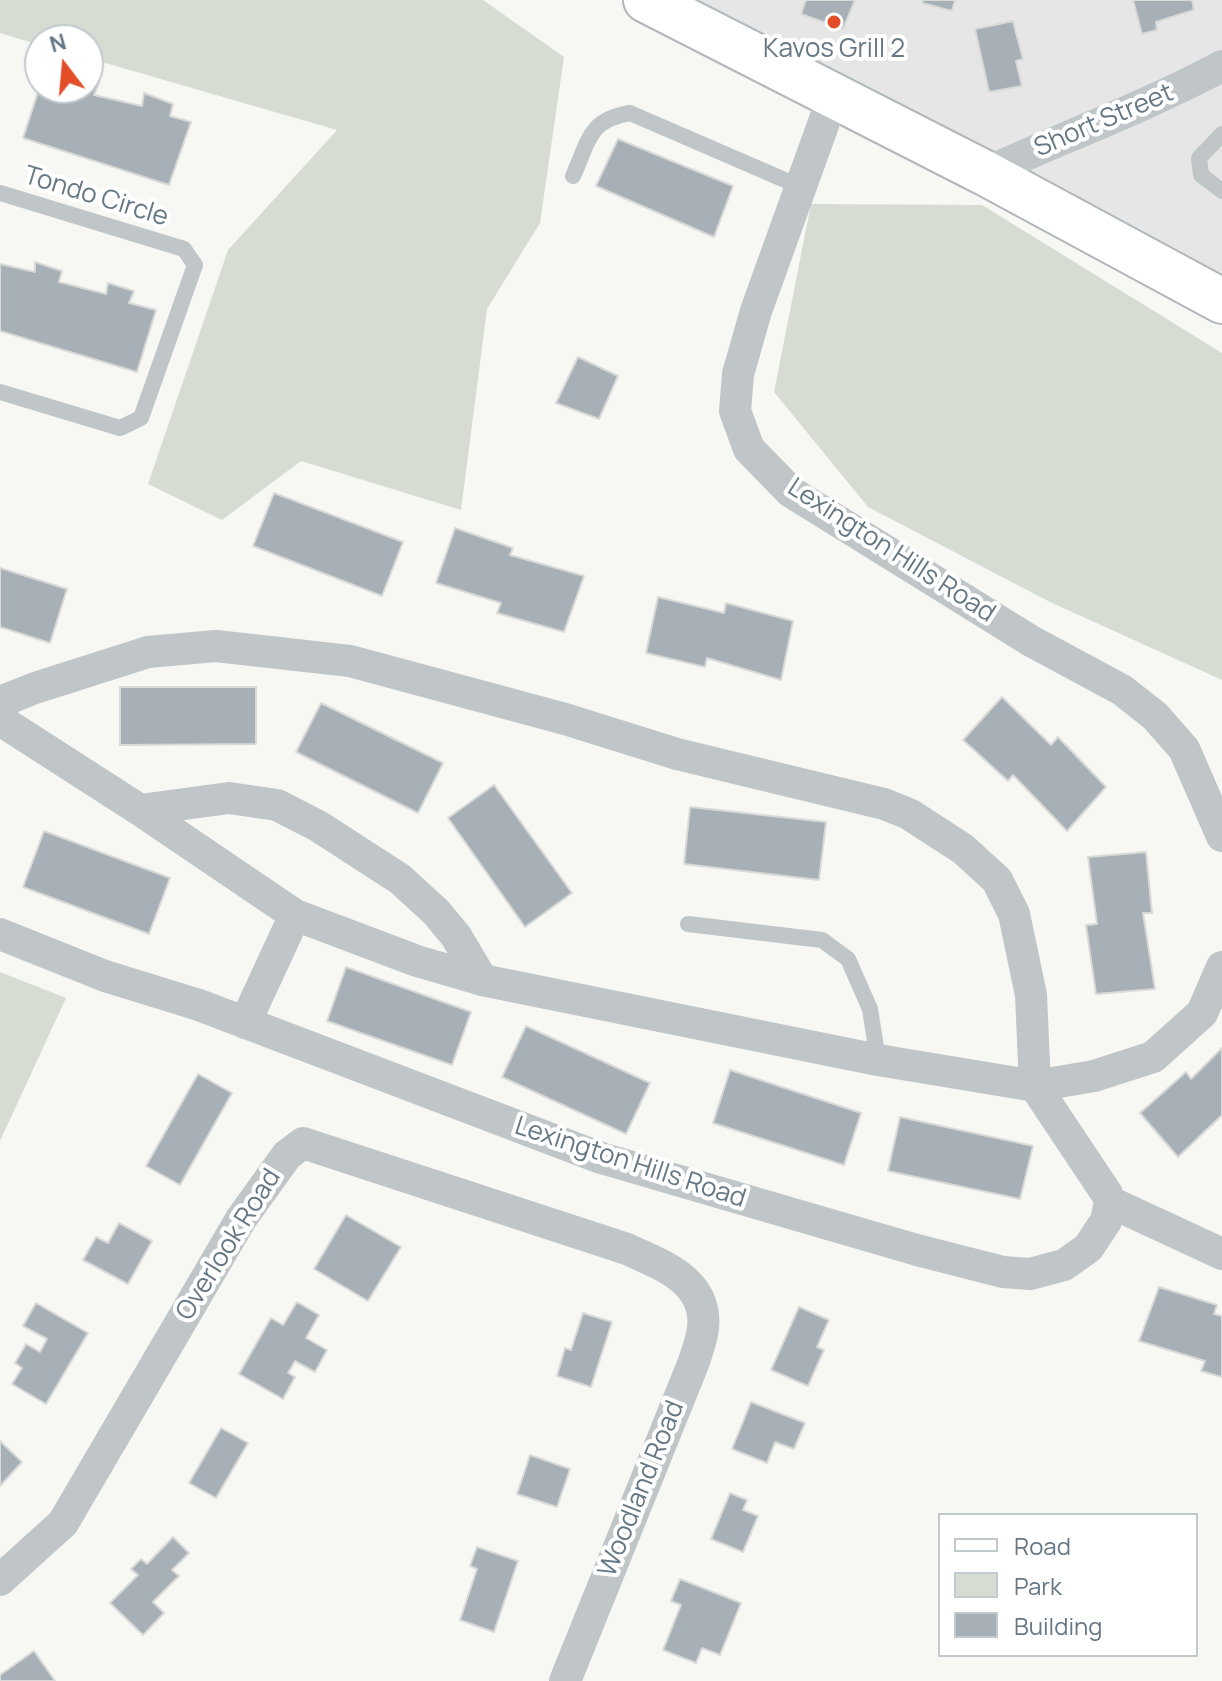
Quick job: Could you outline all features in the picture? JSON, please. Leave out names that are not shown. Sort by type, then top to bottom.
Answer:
[{"type":"main road","points":[[646,0],[985,173],[1222,301]]},
{"type":"street","name":"Short Street","points":[[985,173],[1058,139],[1169,95],[1222,66]]},
{"type":"street","name":"Lexington Hills Road","points":[[833,97],[756,311],[738,374],[735,411],[749,449],[791,492],[1031,641],[1122,690],[1155,716],[1184,749],[1222,836]]},
{"type":"street","points":[[0,702],[148,652],[216,646],[335,659],[565,719],[677,754],[884,804],[909,814],[963,849],[997,880],[1014,914],[1031,995],[1035,1086],[1110,1202],[1222,1254]]},
{"type":"street","points":[[0,720],[295,915],[417,961],[482,980],[878,1060],[1035,1086],[1094,1076],[1153,1057],[1202,1013],[1220,981]]},
{"type":"street","points":[[140,810],[229,798],[277,805],[318,826],[400,879],[436,912],[456,936],[482,980]]},
{"type":"street","points":[[245,1023],[295,915]]},
{"type":"street","name":"Lexington Hills Road","points":[[0,934],[105,976],[199,1005],[601,1158],[1003,1272],[1030,1274],[1064,1265],[1088,1248],[1106,1221],[1110,1202]]},
{"type":"street","name":"Overlook Road","points":[[0,1580],[63,1523],[241,1219],[287,1155],[303,1143],[627,1249],[675,1271],[698,1294]]},
{"type":"street","name":"Woodland Road","points":[[565,1681],[693,1364],[704,1326],[698,1294]]},
{"type":"lane","points":[[573,176],[596,126],[610,116],[630,113],[801,187]]},
{"type":"lane","points":[[1222,134],[1199,158],[1201,175],[1222,191]]},
{"type":"lane","name":"Tondo Circle","points":[[0,193],[184,249],[195,265],[141,418],[120,428],[0,392]]},
{"type":"lane","points":[[688,924],[822,940],[848,959],[870,1009],[878,1060]]},
{"type":"shaded area","points":[[646,0],[1222,0],[1222,301]]},
{"type":"green space","points":[[0,0],[483,0],[564,57],[540,223],[487,309],[461,510],[301,461],[222,520],[148,484],[228,250],[337,130],[104,63],[104,24],[24,24],[24,40],[0,33]]},
{"type":"green space","points":[[811,204],[982,205],[1222,353],[1222,680],[1050,602],[868,507],[774,392]]},
{"type":"green space","points":[[0,972],[66,998],[0,1141]]},
{"type":"building","name":"Kavos Grill 2","points":[[806,0],[855,0],[843,29],[801,14]]},
{"type":"building","points":[[923,0],[955,0],[952,11],[922,3]]},
{"type":"building","points":[[1133,0],[1192,0],[1194,10],[1156,22],[1157,30],[1142,34]]},
{"type":"building","points":[[1013,21],[1023,59],[1016,61],[1022,86],[989,92],[975,29]]},
{"type":"building","points":[[144,93],[173,104],[170,116],[191,122],[169,185],[23,138],[34,104],[104,104],[104,97],[142,106]]},
{"type":"building","points":[[618,139],[733,186],[714,237],[596,186]]},
{"type":"building","points":[[35,262],[62,271],[59,282],[106,294],[108,283],[134,291],[129,303],[156,310],[137,372],[0,331],[0,264],[35,272]]},
{"type":"building","points":[[578,357],[618,376],[599,419],[556,403]]},
{"type":"building","points":[[274,493],[403,542],[382,596],[253,546]]},
{"type":"building","points":[[455,528],[513,548],[510,555],[584,576],[564,632],[497,613],[501,603],[436,583]]},
{"type":"building","points":[[0,568],[67,589],[50,643],[0,627]]},
{"type":"building","points":[[658,597],[724,613],[726,603],[793,621],[781,680],[707,658],[705,667],[646,653]]},
{"type":"building","points":[[120,687],[256,687],[256,744],[120,745]]},
{"type":"building","points":[[1002,697],[1051,745],[1058,737],[1106,787],[1067,831],[1013,775],[1008,781],[963,740]]},
{"type":"building","points":[[321,703],[443,763],[418,813],[296,752]]},
{"type":"building","points":[[494,785],[572,893],[525,927],[448,818]]},
{"type":"building","points":[[690,807],[826,822],[819,880],[684,864]]},
{"type":"building","points":[[44,831],[170,878],[149,934],[23,887]]},
{"type":"building","points":[[1146,852],[1152,913],[1143,913],[1155,989],[1096,994],[1086,925],[1097,924],[1088,857]]},
{"type":"building","points":[[346,967],[471,1012],[452,1065],[327,1021]]},
{"type":"building","points":[[526,1026],[650,1083],[626,1134],[502,1077]]},
{"type":"building","points":[[1222,1048],[1222,1115],[1178,1157],[1140,1113],[1186,1072],[1191,1079]]},
{"type":"building","points":[[730,1070],[861,1113],[844,1165],[713,1123]]},
{"type":"building","points":[[198,1074],[232,1093],[180,1185],[146,1166]]},
{"type":"building","points":[[900,1117],[1033,1146],[1020,1199],[888,1171]]},
{"type":"building","points":[[346,1215],[401,1247],[368,1301],[314,1269]]},
{"type":"building","points":[[119,1223],[152,1241],[128,1284],[83,1260],[96,1237],[108,1243]]},
{"type":"building","points":[[1159,1287],[1217,1305],[1214,1314],[1222,1316],[1222,1377],[1201,1371],[1205,1361],[1139,1341]]},
{"type":"building","points":[[297,1302],[319,1315],[306,1338],[327,1350],[315,1372],[295,1361],[288,1373],[295,1377],[283,1399],[239,1374],[271,1318],[283,1325]]},
{"type":"building","points":[[36,1303],[88,1333],[46,1404],[12,1384],[22,1368],[15,1363],[26,1344],[40,1352],[47,1339],[23,1326]]},
{"type":"building","points":[[799,1307],[829,1320],[817,1347],[824,1350],[808,1386],[771,1370]]},
{"type":"building","points":[[583,1313],[612,1322],[591,1387],[557,1376],[565,1348],[571,1350]]},
{"type":"building","points":[[751,1402],[805,1423],[794,1449],[775,1442],[767,1463],[732,1449]]},
{"type":"building","points":[[221,1428],[248,1443],[216,1498],[189,1483]]},
{"type":"building","points":[[0,1441],[22,1462],[0,1486]]},
{"type":"building","points":[[530,1455],[570,1469],[557,1507],[517,1494]]},
{"type":"building","points":[[730,1493],[747,1500],[743,1510],[758,1516],[743,1552],[711,1539]]},
{"type":"building","points":[[173,1537],[189,1553],[172,1570],[179,1576],[153,1602],[164,1613],[143,1635],[110,1603],[138,1575],[131,1569],[141,1559],[147,1564]]},
{"type":"building","points":[[477,1547],[518,1561],[494,1632],[460,1620],[477,1569],[470,1566]]},
{"type":"building","points":[[680,1579],[741,1603],[720,1655],[702,1648],[696,1663],[663,1650],[681,1605],[671,1601]]},
{"type":"building","points":[[34,1651],[55,1681],[0,1681],[0,1675]]},
{"type":"place","name":"Kavos Grill 2","points":[[834,22]]}]
